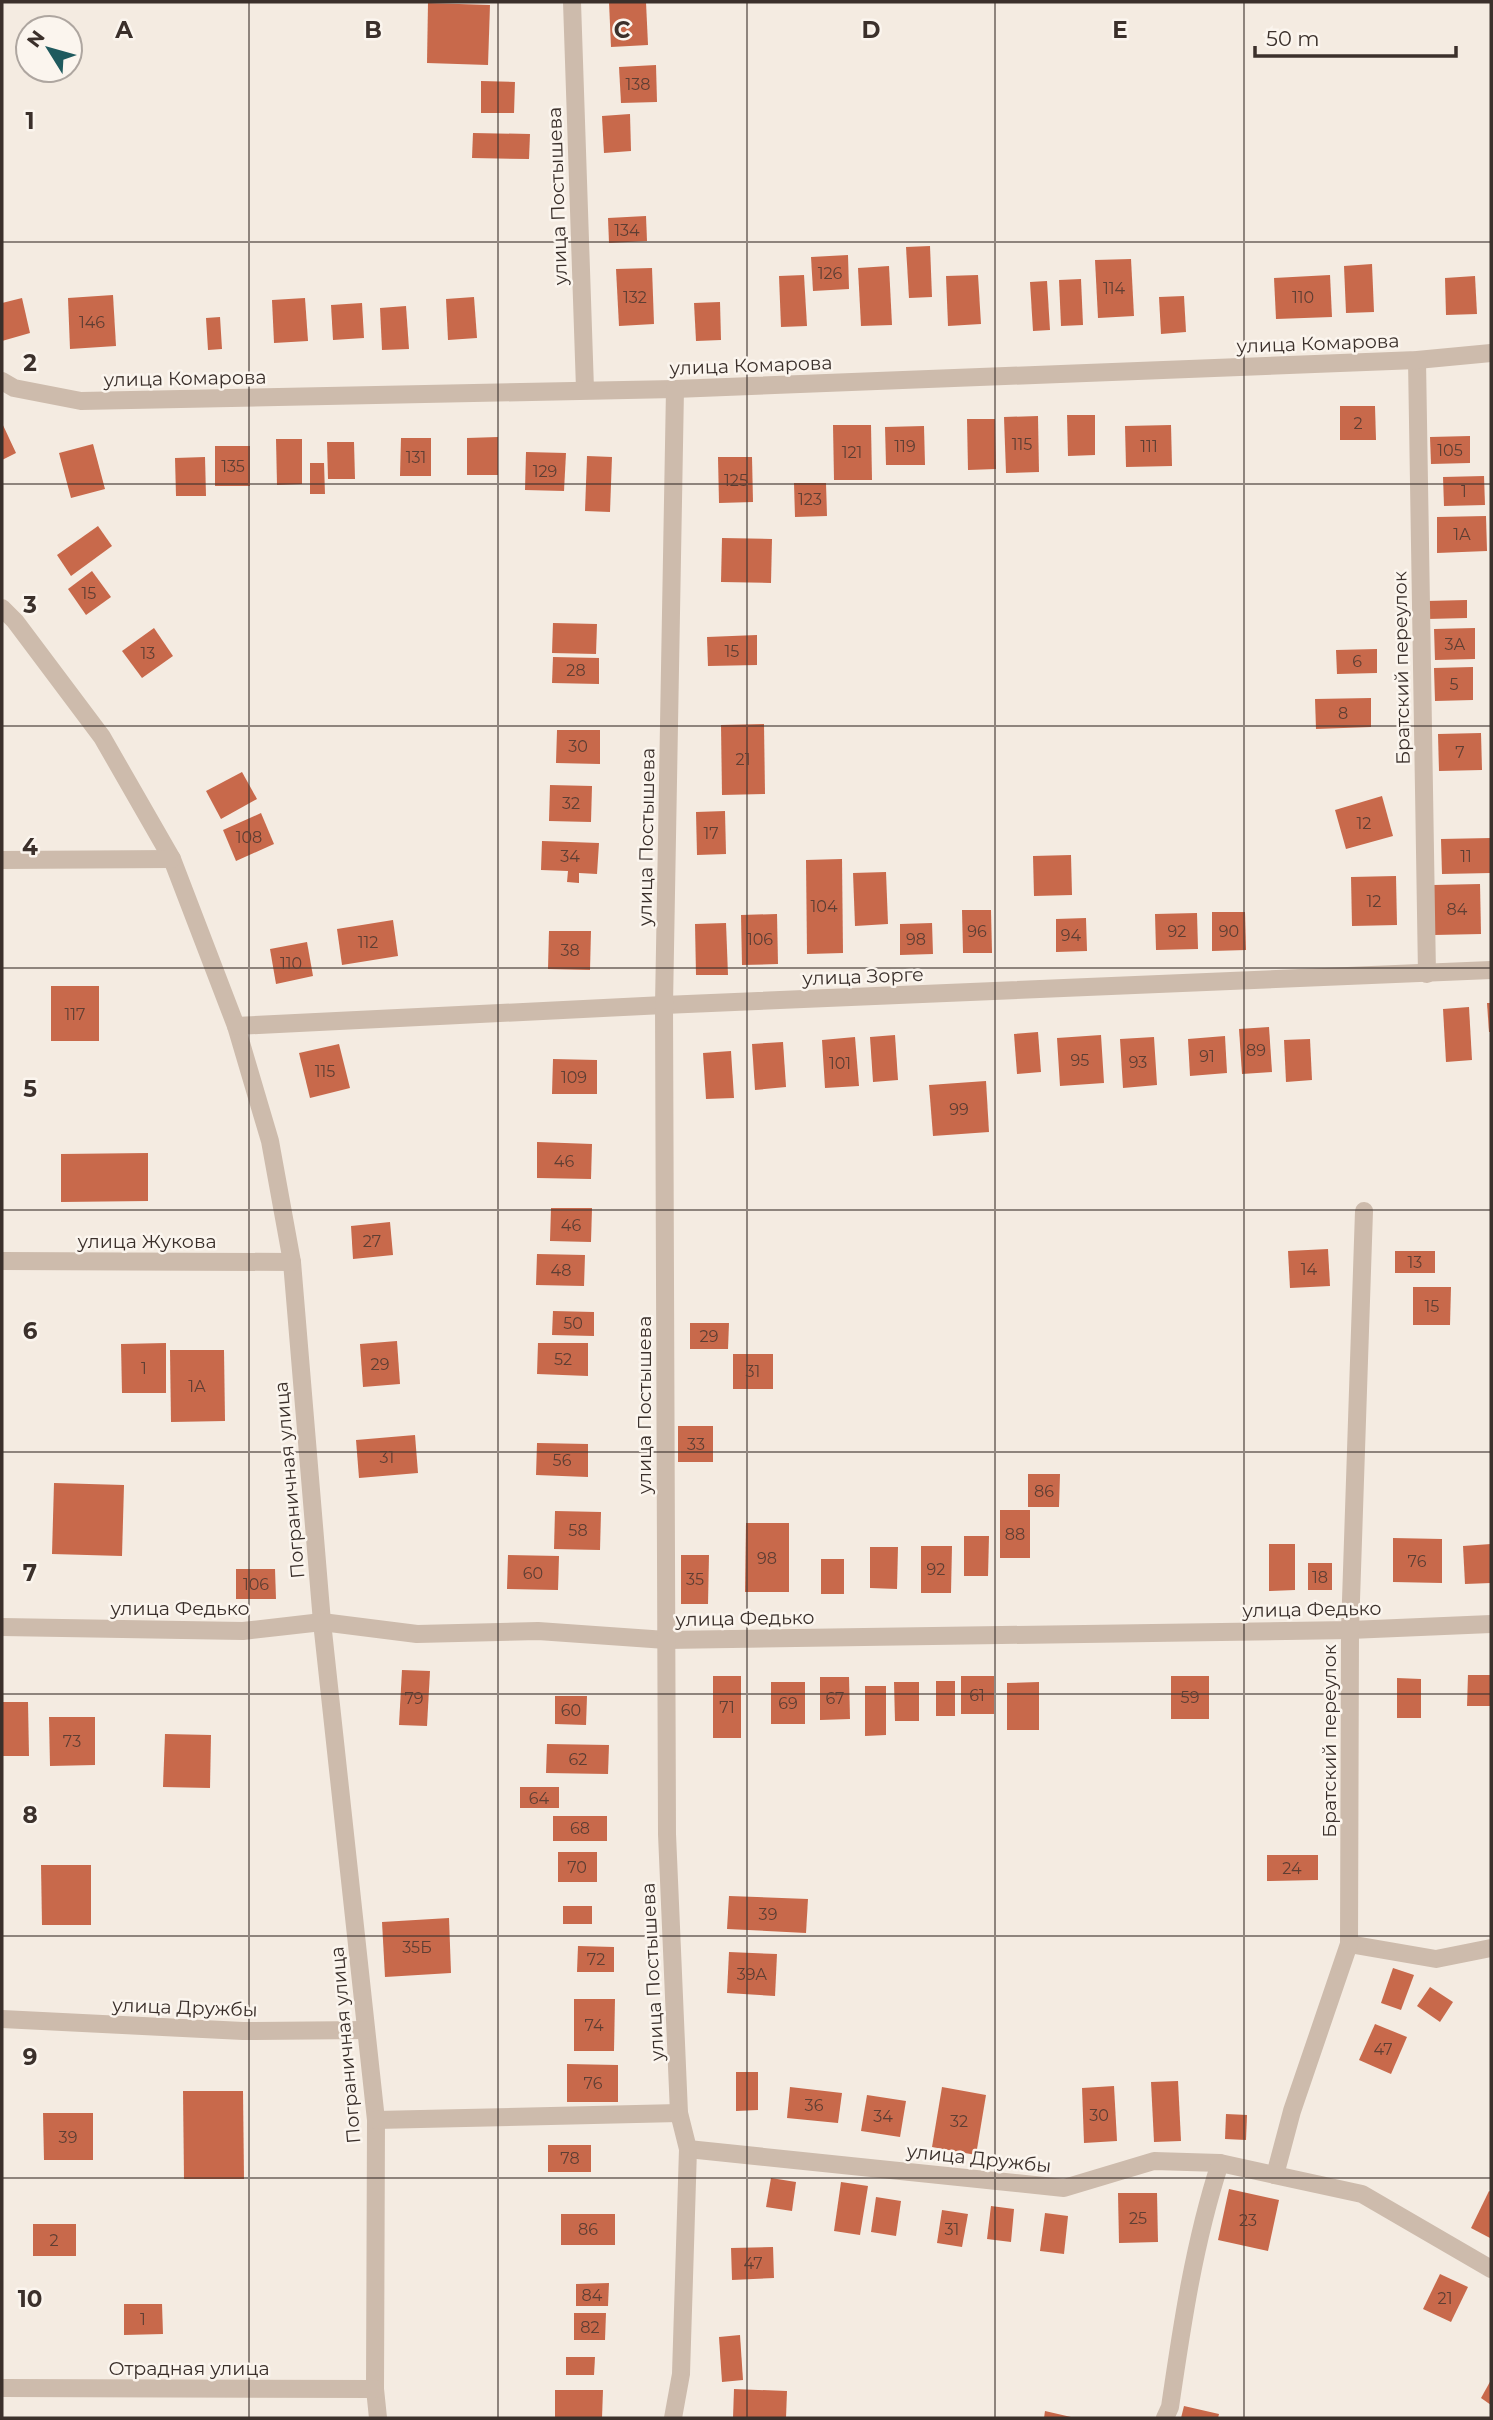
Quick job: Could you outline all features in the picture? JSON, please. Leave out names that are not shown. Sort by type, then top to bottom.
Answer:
[{"type":"street","name":"улица Постышева","points":[[572,2],[585,389]]},
{"type":"street","name":"улица Комарова","points":[[6,387],[81,401],[675,389],[1416,360],[1491,353]]},
{"type":"street","name":"Братский переулок","points":[[1416,360],[1427,974]]},
{"type":"street","name":"улица Постышева","points":[[673,2418],[681,2374],[688,2149],[679,2113],[667,1835],[664,1005],[675,389]]},
{"type":"street","name":"Пограничная улица","points":[[2,608],[15,621],[102,737],[172,859],[236,1026],[270,1142],[292,1262],[322,1622],[376,2120],[375,2389],[378,2418]]},
{"type":"street","points":[[2,860],[172,859]]},
{"type":"street","name":"улица Зорге","points":[[236,1026],[1491,970]]},
{"type":"street","name":"Братский переулок","points":[[1275,2175],[1292,2112],[1349,1944],[1350,1630],[1364,1211]]},
{"type":"street","name":"улица Жукова","points":[[2,1261],[292,1262]]},
{"type":"street","name":"улица Федько","points":[[2,1627],[243,1632],[322,1622],[417,1634],[538,1631],[666,1640],[1350,1630],[1491,1624]]},
{"type":"street","points":[[1349,1944],[1436,1959],[1491,1948]]},
{"type":"street","name":"улица Дружбы","points":[[2,2019],[243,2031],[366,2030]]},
{"type":"street","points":[[376,2120],[679,2113]]},
{"type":"street","name":"улица Дружбы","points":[[688,2149],[1065,2188],[1154,2161],[1220,2163],[1362,2194],[1491,2269]]},
{"type":"street","points":[[1165,2418],[1170,2407],[1189,2280],[1204,2210],[1220,2163]]},
{"type":"street","name":"Отрадная улица","points":[[2,2388],[375,2389]]},
{"type":"building","points":[[609,2],[646,2],[648,45],[611,47]]},
{"type":"building","points":[[428,3],[490,5],[488,65],[427,63]]},
{"type":"building","points":[[656,65],[657,102],[621,103],[619,67]]},
{"type":"building","points":[[481,81],[515,82],[514,113],[481,113]]},
{"type":"building","points":[[630,114],[631,151],[604,153],[602,116]]},
{"type":"building","points":[[473,133],[530,134],[529,159],[472,158]]},
{"type":"building","points":[[646,216],[647,241],[609,243],[608,218]]},
{"type":"building","points":[[930,246],[932,297],[909,298],[906,247]]},
{"type":"building","points":[[848,255],[849,289],[813,291],[811,257]]},
{"type":"building","points":[[1131,259],[1134,316],[1098,318],[1095,260]]},
{"type":"building","points":[[1372,264],[1374,312],[1346,313],[1344,266]]},
{"type":"building","points":[[889,266],[892,325],[861,326],[858,268]]},
{"type":"building","points":[[652,268],[654,324],[619,326],[616,269]]},
{"type":"building","points":[[804,275],[807,326],[781,327],[779,276]]},
{"type":"building","points":[[978,275],[981,324],[948,326],[946,276]]},
{"type":"building","points":[[1330,275],[1332,317],[1276,319],[1274,278]]},
{"type":"building","points":[[1475,276],[1477,314],[1446,315],[1445,278]]},
{"type":"building","points":[[1081,279],[1083,325],[1061,326],[1059,280]]},
{"type":"building","points":[[1047,281],[1050,330],[1033,331],[1030,282]]},
{"type":"building","points":[[113,295],[116,346],[70,349],[68,298]]},
{"type":"building","points":[[1184,296],[1186,332],[1161,334],[1159,297]]},
{"type":"building","points":[[474,297],[477,338],[448,340],[446,299]]},
{"type":"building","points":[[22,298],[30,333],[2,341],[2,303]]},
{"type":"building","points":[[305,298],[308,341],[274,343],[272,300]]},
{"type":"building","points":[[720,302],[721,340],[696,341],[694,303]]},
{"type":"building","points":[[362,303],[364,338],[333,340],[331,305]]},
{"type":"building","points":[[406,306],[409,349],[382,350],[380,308]]},
{"type":"building","points":[[220,317],[222,349],[208,350],[206,318]]},
{"type":"building","points":[[1340,406],[1375,406],[1376,440],[1340,440]]},
{"type":"building","points":[[1067,415],[1095,415],[1095,455],[1068,456]]},
{"type":"building","points":[[1038,416],[1039,472],[1006,473],[1004,417]]},
{"type":"building","points":[[967,419],[995,419],[996,469],[968,470]]},
{"type":"building","points":[[2,423],[16,453],[2,460]]},
{"type":"building","points":[[833,425],[871,425],[872,480],[834,480]]},
{"type":"building","points":[[1171,425],[1172,466],[1126,467],[1125,426]]},
{"type":"building","points":[[924,426],[925,465],[886,465],[885,427]]},
{"type":"building","points":[[1470,436],[1470,463],[1431,464],[1430,437]]},
{"type":"building","points":[[498,437],[498,475],[467,475],[467,438]]},
{"type":"building","points":[[401,438],[431,438],[431,476],[400,476]]},
{"type":"building","points":[[276,439],[302,439],[302,484],[277,485]]},
{"type":"building","points":[[327,442],[354,442],[355,479],[328,479]]},
{"type":"building","points":[[93,444],[105,489],[71,498],[59,453]]},
{"type":"building","points":[[215,446],[250,446],[250,486],[215,486]]},
{"type":"building","points":[[526,452],[566,453],[564,491],[525,490]]},
{"type":"building","points":[[587,456],[612,457],[610,512],[585,511]]},
{"type":"building","points":[[205,457],[206,496],[176,496],[175,458]]},
{"type":"building","points":[[718,457],[752,457],[753,502],[719,503]]},
{"type":"building","points":[[310,463],[324,463],[325,494],[310,494]]},
{"type":"building","points":[[1484,476],[1485,505],[1444,506],[1443,477]]},
{"type":"building","points":[[794,483],[826,483],[827,516],[795,517]]},
{"type":"building","points":[[1486,516],[1487,551],[1437,553],[1437,517]]},
{"type":"building","points":[[98,526],[112,546],[71,576],[57,555]]},
{"type":"building","points":[[722,538],[772,539],[771,583],[721,582]]},
{"type":"building","points":[[92,571],[111,597],[86,615],[68,589]]},
{"type":"building","points":[[1467,600],[1467,618],[1427,619],[1426,601]]},
{"type":"building","points":[[553,623],[597,624],[596,654],[552,653]]},
{"type":"building","points":[[154,628],[173,656],[142,678],[122,651]]},
{"type":"building","points":[[1475,628],[1475,659],[1435,660],[1434,629]]},
{"type":"building","points":[[757,635],[757,665],[708,666],[707,637]]},
{"type":"building","points":[[1377,649],[1377,673],[1337,674],[1336,650]]},
{"type":"building","points":[[553,657],[599,658],[599,684],[552,683]]},
{"type":"building","points":[[1473,667],[1473,700],[1435,701],[1434,668]]},
{"type":"building","points":[[1371,698],[1371,727],[1316,729],[1315,699]]},
{"type":"building","points":[[764,724],[765,794],[722,795],[721,725]]},
{"type":"building","points":[[557,730],[600,730],[600,764],[556,763]]},
{"type":"building","points":[[1481,733],[1482,770],[1439,771],[1438,734]]},
{"type":"building","points":[[242,772],[257,799],[221,819],[206,791]]},
{"type":"building","points":[[550,785],[592,786],[591,822],[549,821]]},
{"type":"building","points":[[1382,796],[1393,836],[1346,849],[1335,810]]},
{"type":"building","points":[[725,811],[726,854],[697,855],[696,812]]},
{"type":"building","points":[[261,813],[274,844],[236,861],[223,830]]},
{"type":"building","points":[[1491,838],[1491,873],[1442,874],[1441,839]]},
{"type":"building","points":[[542,841],[599,843],[597,874],[579,873],[579,883],[567,882],[568,871],[541,870]]},
{"type":"building","points":[[1071,855],[1072,895],[1034,896],[1033,856]]},
{"type":"building","points":[[842,859],[843,953],[807,954],[806,860]]},
{"type":"building","points":[[886,872],[888,924],[855,926],[853,873]]},
{"type":"building","points":[[1396,876],[1397,925],[1352,926],[1351,877]]},
{"type":"building","points":[[1480,884],[1481,934],[1434,935],[1433,885]]},
{"type":"building","points":[[962,910],[991,910],[992,953],[963,953]]},
{"type":"building","points":[[1212,912],[1245,912],[1246,950],[1212,951]]},
{"type":"building","points":[[1197,913],[1198,949],[1156,950],[1155,914]]},
{"type":"building","points":[[777,914],[778,964],[742,965],[741,915]]},
{"type":"building","points":[[1086,918],[1087,951],[1056,952],[1056,919]]},
{"type":"building","points":[[393,920],[398,956],[342,965],[337,929]]},
{"type":"building","points":[[726,923],[728,975],[696,975],[695,924]]},
{"type":"building","points":[[932,923],[933,954],[900,955],[900,924]]},
{"type":"building","points":[[549,931],[591,931],[590,970],[548,969]]},
{"type":"building","points":[[307,942],[313,976],[276,984],[270,949]]},
{"type":"building","points":[[51,986],[99,986],[99,1041],[51,1041]]},
{"type":"building","points":[[1487,1003],[1491,1003],[1491,1032],[1489,1032]]},
{"type":"building","points":[[1469,1007],[1472,1060],[1446,1062],[1443,1009]]},
{"type":"building","points":[[1269,1027],[1272,1072],[1242,1074],[1239,1029]]},
{"type":"building","points":[[1038,1032],[1041,1072],[1017,1074],[1014,1034]]},
{"type":"building","points":[[895,1035],[898,1080],[873,1082],[870,1037]]},
{"type":"building","points":[[1101,1035],[1104,1083],[1060,1086],[1057,1038]]},
{"type":"building","points":[[1225,1036],[1227,1073],[1190,1076],[1188,1039]]},
{"type":"building","points":[[855,1037],[859,1086],[825,1088],[822,1040]]},
{"type":"building","points":[[1154,1037],[1157,1085],[1123,1088],[1120,1039]]},
{"type":"building","points":[[1310,1039],[1312,1080],[1286,1082],[1284,1040]]},
{"type":"building","points":[[783,1042],[786,1087],[755,1090],[752,1044]]},
{"type":"building","points":[[339,1044],[350,1088],[310,1098],[299,1053]]},
{"type":"building","points":[[731,1051],[734,1098],[706,1099],[703,1053]]},
{"type":"building","points":[[553,1059],[597,1060],[597,1094],[552,1094]]},
{"type":"building","points":[[986,1081],[989,1132],[933,1136],[929,1085]]},
{"type":"building","points":[[537,1142],[592,1144],[591,1179],[537,1178]]},
{"type":"building","points":[[148,1153],[148,1201],[61,1202],[61,1154]]},
{"type":"building","points":[[551,1208],[592,1208],[591,1242],[550,1241]]},
{"type":"building","points":[[390,1222],[393,1255],[353,1259],[351,1226]]},
{"type":"building","points":[[1328,1249],[1330,1286],[1290,1288],[1288,1251]]},
{"type":"building","points":[[1395,1251],[1435,1251],[1435,1273],[1395,1273]]},
{"type":"building","points":[[537,1254],[585,1255],[584,1286],[536,1285]]},
{"type":"building","points":[[1413,1287],[1451,1287],[1450,1325],[1413,1325]]},
{"type":"building","points":[[553,1311],[594,1312],[594,1336],[552,1335]]},
{"type":"building","points":[[690,1323],[729,1323],[728,1349],[690,1349]]},
{"type":"building","points":[[397,1341],[400,1384],[363,1387],[360,1344]]},
{"type":"building","points":[[166,1343],[166,1393],[122,1393],[121,1344]]},
{"type":"building","points":[[538,1343],[588,1343],[588,1376],[537,1374]]},
{"type":"building","points":[[170,1350],[224,1350],[225,1421],[171,1422]]},
{"type":"building","points":[[733,1354],[773,1354],[773,1389],[733,1389]]},
{"type":"building","points":[[678,1426],[713,1426],[713,1462],[678,1462]]},
{"type":"building","points":[[415,1435],[418,1473],[359,1478],[356,1440]]},
{"type":"building","points":[[537,1443],[588,1444],[588,1477],[536,1475]]},
{"type":"building","points":[[1028,1474],[1060,1474],[1059,1507],[1028,1507]]},
{"type":"building","points":[[54,1483],[124,1485],[122,1556],[52,1554]]},
{"type":"building","points":[[1000,1510],[1030,1510],[1030,1558],[1000,1558]]},
{"type":"building","points":[[555,1511],[601,1512],[600,1550],[554,1549]]},
{"type":"building","points":[[746,1523],[789,1523],[789,1592],[745,1592]]},
{"type":"building","points":[[964,1536],[989,1536],[988,1576],[964,1576]]},
{"type":"building","points":[[1393,1538],[1442,1539],[1442,1583],[1393,1582]]},
{"type":"building","points":[[1269,1544],[1295,1544],[1295,1590],[1269,1591]]},
{"type":"building","points":[[1491,1544],[1491,1583],[1465,1584],[1463,1546]]},
{"type":"building","points":[[921,1546],[952,1546],[951,1593],[921,1593]]},
{"type":"building","points":[[870,1547],[898,1547],[897,1589],[870,1588]]},
{"type":"building","points":[[508,1555],[559,1556],[558,1590],[507,1589]]},
{"type":"building","points":[[681,1555],[709,1555],[708,1604],[681,1604]]},
{"type":"building","points":[[821,1559],[844,1559],[844,1594],[821,1594]]},
{"type":"building","points":[[1308,1563],[1332,1563],[1332,1590],[1308,1590]]},
{"type":"building","points":[[236,1569],[275,1569],[276,1599],[236,1599]]},
{"type":"building","points":[[402,1670],[430,1671],[427,1726],[399,1725]]},
{"type":"building","points":[[1468,1675],[1491,1675],[1491,1706],[1467,1706]]},
{"type":"building","points":[[713,1676],[741,1676],[741,1738],[713,1738]]},
{"type":"building","points":[[961,1676],[994,1676],[994,1714],[961,1714]]},
{"type":"building","points":[[1171,1676],[1209,1676],[1209,1719],[1171,1719]]},
{"type":"building","points":[[820,1677],[849,1677],[850,1719],[820,1720]]},
{"type":"building","points":[[1397,1678],[1421,1679],[1421,1718],[1397,1718]]},
{"type":"building","points":[[936,1681],[955,1681],[955,1716],[936,1716]]},
{"type":"building","points":[[771,1682],[805,1682],[805,1724],[771,1724]]},
{"type":"building","points":[[894,1682],[919,1682],[919,1721],[895,1721]]},
{"type":"building","points":[[1039,1682],[1039,1730],[1007,1730],[1007,1683]]},
{"type":"building","points":[[865,1686],[886,1686],[886,1735],[865,1736]]},
{"type":"building","points":[[555,1696],[587,1696],[586,1725],[555,1724]]},
{"type":"building","points":[[2,1702],[28,1702],[29,1756],[2,1756]]},
{"type":"building","points":[[49,1717],[95,1717],[95,1765],[50,1766]]},
{"type":"building","points":[[165,1734],[211,1735],[210,1788],[163,1787]]},
{"type":"building","points":[[547,1744],[609,1745],[608,1774],[546,1773]]},
{"type":"building","points":[[520,1787],[559,1787],[559,1808],[520,1808]]},
{"type":"building","points":[[553,1816],[607,1816],[607,1841],[553,1841]]},
{"type":"building","points":[[558,1852],[597,1852],[597,1882],[558,1882]]},
{"type":"building","points":[[1267,1855],[1318,1855],[1318,1880],[1267,1881]]},
{"type":"building","points":[[41,1865],[91,1865],[91,1925],[42,1925]]},
{"type":"building","points":[[729,1896],[808,1899],[806,1933],[727,1929]]},
{"type":"building","points":[[563,1906],[592,1906],[592,1924],[563,1924]]},
{"type":"building","points":[[449,1918],[451,1973],[385,1977],[382,1922]]},
{"type":"building","points":[[578,1946],[614,1947],[614,1972],[577,1972]]},
{"type":"building","points":[[729,1952],[777,1954],[775,1996],[727,1993]]},
{"type":"building","points":[[1393,1968],[1414,1975],[1401,2010],[1381,2003]]},
{"type":"building","points":[[1430,1987],[1453,2002],[1440,2022],[1417,2006]]},
{"type":"building","points":[[574,1999],[615,1999],[614,2051],[574,2051]]},
{"type":"building","points":[[1375,2024],[1407,2037],[1391,2074],[1359,2060]]},
{"type":"building","points":[[567,2064],[618,2065],[618,2102],[567,2102]]},
{"type":"building","points":[[736,2072],[758,2072],[758,2110],[736,2111]]},
{"type":"building","points":[[1178,2081],[1181,2141],[1154,2142],[1151,2082]]},
{"type":"building","points":[[1114,2086],[1117,2141],[1084,2143],[1082,2088]]},
{"type":"building","points":[[790,2087],[842,2093],[838,2123],[787,2118]]},
{"type":"building","points":[[942,2087],[986,2095],[976,2155],[932,2147]]},
{"type":"building","points":[[183,2091],[243,2091],[244,2179],[184,2179]]},
{"type":"building","points":[[867,2095],[906,2101],[900,2137],[861,2131]]},
{"type":"building","points":[[43,2113],[93,2113],[93,2160],[44,2160]]},
{"type":"building","points":[[1226,2114],[1247,2115],[1246,2140],[1225,2139]]},
{"type":"building","points":[[548,2145],[591,2145],[591,2172],[548,2172]]},
{"type":"building","points":[[771,2178],[796,2182],[792,2211],[766,2207]]},
{"type":"building","points":[[841,2182],[868,2186],[860,2235],[834,2231]]},
{"type":"building","points":[[1229,2189],[1279,2200],[1268,2251],[1218,2240]]},
{"type":"building","points":[[1489,2191],[1491,2192],[1490,2238],[1471,2228]]},
{"type":"building","points":[[1118,2193],[1157,2193],[1158,2242],[1119,2243]]},
{"type":"building","points":[[876,2197],[901,2201],[896,2236],[871,2232]]},
{"type":"building","points":[[991,2206],[1014,2209],[1011,2242],[987,2239]]},
{"type":"building","points":[[942,2210],[968,2214],[962,2247],[937,2243]]},
{"type":"building","points":[[1045,2213],[1068,2216],[1064,2254],[1040,2251]]},
{"type":"building","points":[[561,2214],[615,2214],[615,2245],[561,2245]]},
{"type":"building","points":[[33,2224],[76,2224],[76,2256],[33,2256]]},
{"type":"building","points":[[773,2247],[774,2278],[732,2280],[731,2248]]},
{"type":"building","points":[[1440,2274],[1468,2287],[1451,2322],[1423,2309]]},
{"type":"building","points":[[609,2283],[608,2306],[576,2306],[576,2284]]},
{"type":"building","points":[[124,2304],[162,2304],[163,2334],[124,2335]]},
{"type":"building","points":[[574,2313],[606,2313],[605,2340],[574,2340]]},
{"type":"building","points":[[740,2335],[743,2380],[722,2382],[719,2337]]},
{"type":"building","points":[[566,2357],[595,2357],[594,2375],[566,2375]]},
{"type":"building","points":[[1491,2380],[1491,2405],[1481,2398]]},
{"type":"building","points":[[734,2389],[787,2391],[786,2418],[733,2418]]},
{"type":"building","points":[[555,2390],[603,2390],[602,2418],[555,2418]]},
{"type":"building","points":[[1184,2406],[1219,2414],[1218,2418],[1181,2418]]},
{"type":"building","points":[[1045,2411],[1071,2417],[1071,2418],[1044,2418]]}]
